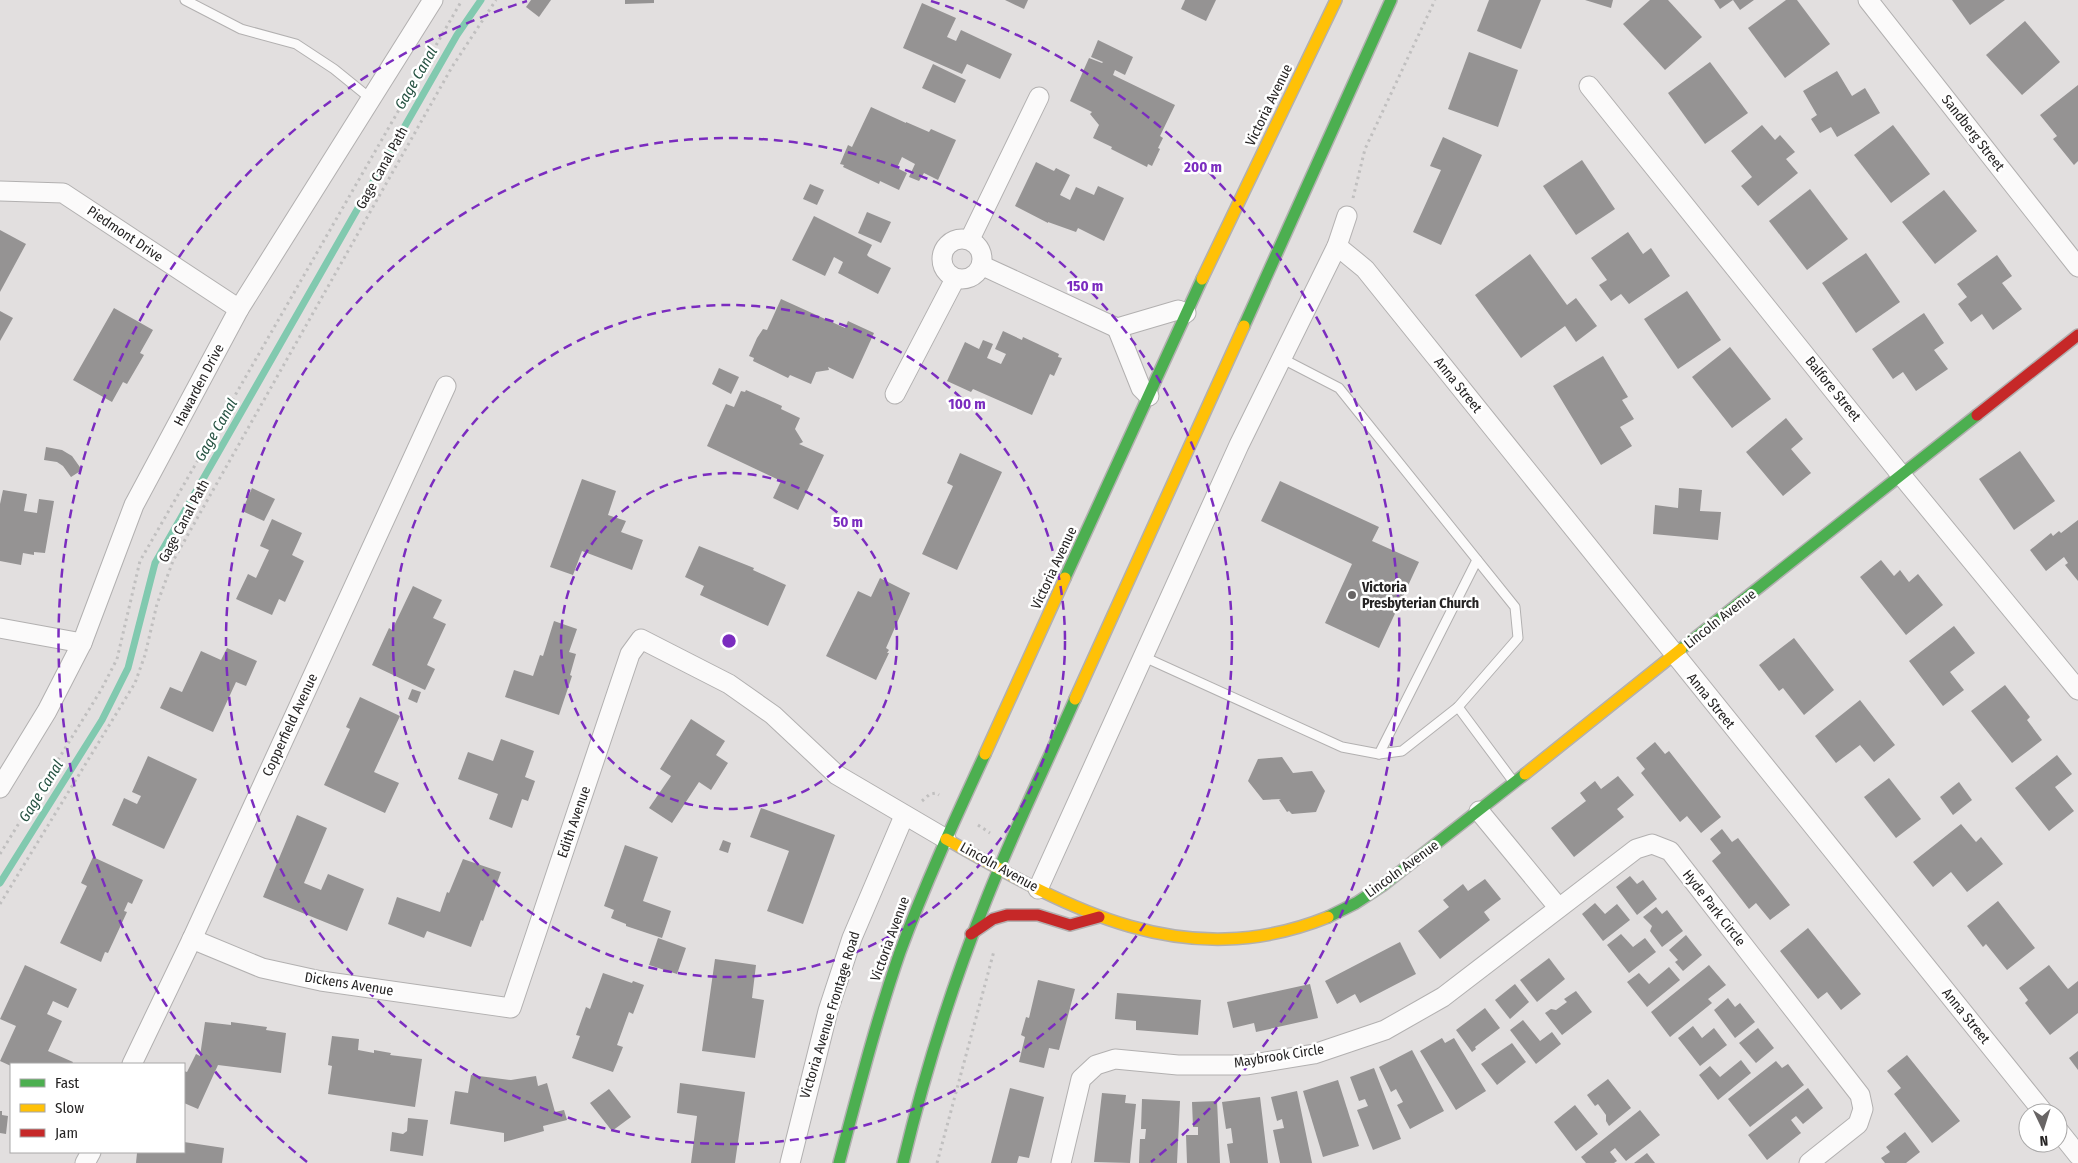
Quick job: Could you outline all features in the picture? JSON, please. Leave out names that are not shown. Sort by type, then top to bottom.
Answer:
[{"type":"main road","name":"Victoria Avenue","points":[[839,1163],[870,1043],[900,953],[931,872],[1186,313],[1336,0]]},
{"type":"main road","points":[[903,1163],[941,1022],[972,934],[999,868],[1391,0]]},
{"type":"main road","name":"Lincoln Avenue","points":[[946,839],[1038,889],[1099,917],[1131,929],[1168,936],[1199,939],[1249,937],[1303,925],[1339,912],[1376,890],[1479,811],[2078,335]]},
{"type":"main road","points":[[972,934],[993,919],[1007,915],[1038,915],[1070,925],[1099,917]]},
{"type":"street","name":"Hawarden Drive","points":[[0,788],[47,711],[82,643],[134,505],[239,309],[433,0]]},
{"type":"street","name":"Sandberg Street","points":[[1868,0],[2078,267]]},
{"type":"street","name":"Balfore Street","points":[[1589,86],[1902,476],[2078,690]]},
{"type":"street","points":[[970,239],[1039,97]]},
{"type":"street","name":"Piedmont Drive","points":[[0,191],[63,193],[239,309]]},
{"type":"street","points":[[1038,889],[1239,445],[1337,246],[1347,216]]},
{"type":"street","points":[[953,239],[970,239],[982,250],[983,266],[971,278],[954,279],[943,268],[942,251],[953,239]]},
{"type":"street","name":"Anna Street","points":[[1337,246],[1365,269],[2036,1103]]},
{"type":"street","points":[[983,266],[1117,328],[1178,310],[1186,313]]},
{"type":"street","points":[[896,394],[954,279]]},
{"type":"street","points":[[1117,328],[1141,388],[1149,396]]},
{"type":"street","name":"Copperfield Avenue","points":[[132,1063],[192,939],[446,386]]},
{"type":"street","points":[[0,628],[82,643]]},
{"type":"street","name":"Lincoln Avenue","points":[[641,639],[729,684],[773,715],[837,776],[946,839]]},
{"type":"street","name":"Edith Avenue","points":[[511,1008],[630,654],[641,639]]},
{"type":"street","points":[[1479,811],[1558,907]]},
{"type":"street","name":"Victoria Avenue Frontage Road","points":[[790,1163],[826,1020],[852,938],[904,816]]},
{"type":"street","name":"Hyde Park Circle","points":[[1558,907],[1636,849],[1652,844],[1670,851],[1860,1095],[1863,1109],[1858,1124],[1809,1163]]},
{"type":"street","name":"Maybrook Circle","points":[[1061,1163],[1082,1079],[1096,1065],[1115,1059],[1178,1066],[1247,1065],[1314,1054],[1385,1030],[1443,997],[1558,907]]},
{"type":"street","name":"Dickens Avenue","points":[[192,939],[262,968],[321,981],[511,1008]]},
{"type":"street","points":[[2068,1142],[2078,1155]]},
{"type":"lane","points":[[185,0],[241,29],[296,44],[334,69],[371,99]]},
{"type":"lane","points":[[1144,656],[1342,747],[1379,754],[1402,751],[1458,707],[1518,638],[1515,608],[1339,388],[1281,358]]},
{"type":"lane","points":[[1379,754],[1477,560]]},
{"type":"lane","points":[[1458,707],[1514,783]]},
{"type":"path","name":"Gage Canal Path","points":[[0,854],[102,690],[117,659],[140,561],[462,0]]},
{"type":"path","name":"Gage Canal Path","points":[[0,904],[134,683],[145,655],[157,604],[173,561],[447,76],[496,0]]},
{"type":"path","points":[[1347,216],[1365,149],[1434,0]]},
{"type":"path","points":[[904,816],[930,794],[936,793],[979,826],[1010,845]]},
{"type":"path","points":[[937,1163],[996,946]]},
{"type":"building","points":[[531,0],[551,0],[539,17],[526,7]]},
{"type":"building","points":[[625,0],[654,0],[654,3],[625,4]]},
{"type":"building","points":[[1005,0],[1028,0],[1024,9]]},
{"type":"building","points":[[1185,0],[1216,0],[1206,21],[1181,9]]},
{"type":"building","points":[[1489,0],[1541,0],[1521,49],[1477,31]]},
{"type":"building","points":[[1585,0],[1613,0],[1611,8]]},
{"type":"building","points":[[1650,0],[1668,0],[1702,37],[1665,70],[1623,24]]},
{"type":"building","points":[[1714,0],[1733,0],[1720,9]]},
{"type":"building","points":[[1733,0],[1754,0],[1740,10]]},
{"type":"building","points":[[1786,0],[1797,0],[1830,44],[1785,78],[1748,28]]},
{"type":"building","points":[[1952,0],[2005,0],[1970,25]]},
{"type":"building","points":[[922,3],[956,18],[947,37],[956,41],[961,30],[1012,54],[1000,79],[967,64],[962,74],[903,48]]},
{"type":"building","points":[[2025,21],[2060,62],[2022,95],[1986,55]]},
{"type":"building","points":[[1098,40],[1133,57],[1125,75],[1115,70],[1113,75],[1175,105],[1160,136],[1163,138],[1152,166],[1148,164],[1147,167],[1093,138],[1099,125],[1090,114],[1092,112],[1070,101],[1089,58],[1103,62],[1091,57]]},
{"type":"building","points":[[1469,52],[1518,70],[1498,127],[1448,109]]},
{"type":"building","points":[[1710,62],[1748,113],[1705,144],[1668,93]]},
{"type":"building","points":[[933,64],[966,80],[955,103],[922,88]]},
{"type":"building","points":[[1837,71],[1852,96],[1865,88],[1880,113],[1837,137],[1831,127],[1820,133],[1811,119],[1817,115],[1803,91]]},
{"type":"building","points":[[2078,85],[2078,161],[2074,165],[2053,139],[2057,136],[2040,115]]},
{"type":"building","points":[[871,107],[929,132],[931,129],[956,140],[938,180],[924,173],[919,181],[909,177],[915,164],[902,157],[897,168],[907,173],[899,190],[880,181],[879,184],[840,164],[848,145],[852,147]]},
{"type":"building","points":[[1762,125],[1775,140],[1780,135],[1795,152],[1786,159],[1798,173],[1758,206],[1741,186],[1752,177],[1731,151]]},
{"type":"building","points":[[1893,125],[1930,174],[1891,203],[1854,155]]},
{"type":"building","points":[[1443,137],[1482,155],[1441,245],[1413,232],[1441,170],[1430,166]]},
{"type":"building","points":[[1582,160],[1615,209],[1576,235],[1543,186]]},
{"type":"building","points":[[1036,162],[1054,171],[1056,168],[1070,175],[1060,195],[1070,200],[1076,187],[1094,195],[1098,186],[1124,198],[1104,241],[1078,228],[1076,232],[1048,223],[1015,206]]},
{"type":"building","points":[[810,184],[824,190],[817,205],[803,199]]},
{"type":"building","points":[[1810,189],[1848,239],[1807,270],[1769,221]]},
{"type":"building","points":[[1944,190],[1977,231],[1935,264],[1902,222]]},
{"type":"building","points":[[867,212],[891,222],[881,243],[858,233]]},
{"type":"building","points":[[814,216],[872,245],[867,255],[891,268],[878,294],[838,273],[843,262],[834,257],[825,276],[792,260]]},
{"type":"building","points":[[0,230],[26,244],[0,292]]},
{"type":"building","points":[[1628,232],[1643,254],[1651,248],[1670,276],[1629,304],[1621,294],[1611,301],[1599,285],[1607,280],[1591,258]]},
{"type":"building","points":[[1866,253],[1900,302],[1856,333],[1822,283]]},
{"type":"building","points":[[1530,254],[1567,305],[1576,298],[1597,326],[1576,342],[1565,326],[1521,358],[1475,295]]},
{"type":"building","points":[[1997,255],[2012,276],[2002,283],[2022,309],[1993,330],[1982,314],[1971,322],[1958,304],[1967,297],[1957,284]]},
{"type":"building","points":[[1687,291],[1721,340],[1678,369],[1644,319]]},
{"type":"building","points":[[781,299],[845,328],[848,321],[874,333],[853,379],[828,367],[829,370],[816,372],[811,384],[790,375],[788,378],[753,361],[754,358],[749,356],[757,338],[763,329],[767,330]]},
{"type":"building","points":[[114,308],[153,330],[140,353],[144,355],[127,384],[123,382],[112,402],[73,380]]},
{"type":"building","points":[[0,311],[13,318],[0,341]]},
{"type":"building","points":[[1924,313],[1944,343],[1934,350],[1948,369],[1916,391],[1903,372],[1893,379],[1872,349]]},
{"type":"building","points":[[1003,331],[1022,340],[1023,337],[1059,354],[1058,357],[1062,358],[1054,376],[1050,374],[1032,415],[973,389],[971,392],[947,381],[965,342],[979,349],[983,340],[993,344],[987,358],[1001,364],[1006,354],[995,349]]},
{"type":"building","points":[[1730,347],[1771,399],[1732,428],[1692,377]]},
{"type":"building","points":[[1603,356],[1628,397],[1622,400],[1634,419],[1620,427],[1632,446],[1601,465],[1553,386]]},
{"type":"building","points":[[719,368],[739,377],[731,394],[712,384]]},
{"type":"building","points":[[746,390],[782,406],[781,409],[800,418],[795,429],[803,442],[799,444],[824,455],[798,510],[773,498],[781,481],[707,446],[726,404],[734,407],[741,391],[745,392]]},
{"type":"building","points":[[1786,418],[1803,439],[1791,449],[1811,473],[1783,496],[1746,452]]},
{"type":"building","points":[[46,447],[62,450],[72,456],[82,470],[71,477],[63,466],[57,462],[44,460]]},
{"type":"building","points":[[2020,451],[2055,501],[2014,530],[1979,479]]},
{"type":"building","points":[[960,453],[1002,472],[957,570],[922,554],[953,486],[947,483]]},
{"type":"building","points":[[582,479],[616,491],[608,515],[626,521],[621,532],[643,540],[632,570],[582,551],[573,575],[550,567]]},
{"type":"building","points":[[1280,481],[1379,527],[1372,541],[1419,562],[1379,648],[1325,623],[1352,564],[1261,521]]},
{"type":"building","points":[[252,488],[275,499],[264,521],[242,511]]},
{"type":"building","points":[[1679,488],[1702,490],[1700,511],[1721,512],[1718,540],[1653,534],[1655,505],[1678,508]]},
{"type":"building","points":[[3,490],[27,494],[24,511],[37,513],[39,499],[54,501],[45,553],[34,552],[34,555],[23,553],[21,565],[0,561],[0,504]]},
{"type":"building","points":[[272,519],[302,533],[292,555],[304,561],[285,602],[279,599],[272,615],[236,599],[248,574],[256,578],[269,550],[260,546]]},
{"type":"building","points":[[2078,520],[2078,581],[2065,565],[2068,563],[2064,557],[2046,571],[2030,550],[2051,533],[2053,536],[2059,531],[2061,533]]},
{"type":"building","points":[[699,546],[754,568],[753,570],[786,585],[768,626],[700,595],[704,586],[685,577]]},
{"type":"building","points":[[1881,560],[1894,576],[1900,570],[1909,582],[1918,574],[1943,605],[1906,635],[1860,577]]},
{"type":"building","points":[[880,578],[910,593],[886,648],[889,650],[887,653],[889,653],[876,680],[826,656],[858,591],[871,597]]},
{"type":"building","points":[[413,586],[442,600],[433,618],[446,624],[427,665],[435,669],[425,690],[372,665],[389,628],[392,630]]},
{"type":"building","points":[[554,621],[577,629],[569,652],[576,654],[570,675],[572,676],[559,715],[505,697],[514,670],[533,676],[540,655],[543,656]]},
{"type":"building","points":[[1954,626],[1975,653],[1950,672],[1964,690],[1943,706],[1909,661]]},
{"type":"building","points":[[1794,638],[1834,690],[1804,715],[1783,688],[1779,691],[1759,665]]},
{"type":"building","points":[[227,648],[257,661],[246,686],[236,682],[213,732],[160,708],[170,687],[182,692],[201,651],[221,660]]},
{"type":"building","points":[[2005,685],[2030,717],[2027,720],[2042,740],[2012,763],[1971,711]]},
{"type":"building","points":[[412,689],[421,692],[417,703],[408,699]]},
{"type":"building","points":[[360,697],[400,716],[374,772],[399,783],[385,813],[324,785],[350,729],[346,727]]},
{"type":"building","points":[[1860,700],[1895,745],[1874,762],[1860,745],[1836,763],[1815,736]]},
{"type":"building","points":[[691,719],[725,741],[716,755],[728,763],[711,790],[699,782],[672,823],[649,808],[671,776],[660,769]]},
{"type":"building","points":[[501,739],[534,751],[525,777],[535,781],[528,801],[522,799],[512,828],[489,819],[498,794],[458,779],[468,752],[493,761]]},
{"type":"building","points":[[1655,742],[1665,754],[1669,751],[1721,817],[1701,833],[1687,816],[1680,822],[1641,773],[1645,769],[1636,758]]},
{"type":"building","points":[[2057,755],[2072,774],[2055,787],[2074,811],[2049,831],[2015,788]]},
{"type":"building","points":[[148,756],[197,779],[164,849],[112,825],[124,798],[137,804],[141,796],[132,792]]},
{"type":"building","points":[[1282,757],[1293,773],[1312,771],[1325,791],[1316,812],[1292,814],[1289,811],[1287,812],[1279,800],[1281,799],[1263,800],[1248,781],[1258,759]]},
{"type":"building","points":[[1618,776],[1634,795],[1617,809],[1624,817],[1574,857],[1551,828],[1586,801],[1580,793],[1595,781],[1601,789]]},
{"type":"building","points":[[1889,778],[1921,819],[1896,838],[1864,797]]},
{"type":"building","points":[[1959,782],[1972,800],[1953,815],[1940,797]]},
{"type":"building","points":[[761,808],[835,835],[803,924],[767,911],[789,851],[750,837]]},
{"type":"building","points":[[297,815],[327,828],[304,883],[321,890],[328,874],[364,889],[347,931],[263,897]]},
{"type":"building","points":[[1961,824],[1976,842],[1981,837],[2003,864],[1967,892],[1951,872],[1933,887],[1913,862]]},
{"type":"building","points":[[1722,829],[1732,842],[1738,838],[1790,905],[1770,920],[1756,903],[1749,909],[1712,861],[1721,853],[1710,839]]},
{"type":"building","points":[[723,840],[731,843],[728,853],[719,850]]},
{"type":"building","points":[[625,845],[658,857],[643,901],[671,911],[662,938],[626,926],[626,924],[611,918],[614,910],[604,906]]},
{"type":"building","points":[[93,857],[143,880],[132,904],[128,902],[124,911],[127,912],[108,953],[105,952],[101,962],[60,943],[87,886],[81,883]]},
{"type":"building","points":[[463,859],[501,872],[471,947],[427,931],[424,938],[388,924],[397,897],[440,912],[447,892],[449,893]]},
{"type":"building","points":[[1630,876],[1637,884],[1643,880],[1657,899],[1637,915],[1616,887]]},
{"type":"building","points":[[1485,879],[1501,899],[1484,912],[1490,920],[1440,959],[1418,931],[1449,907],[1443,900],[1463,884],[1468,891]]},
{"type":"building","points":[[1998,901],[2035,948],[2007,970],[1986,944],[1983,947],[1967,926]]},
{"type":"building","points":[[1595,903],[1605,914],[1617,904],[1630,920],[1603,941],[1582,914]]},
{"type":"building","points":[[1656,907],[1662,914],[1667,910],[1683,931],[1662,947],[1650,931],[1652,926],[1643,917]]},
{"type":"building","points":[[1808,928],[1861,994],[1841,1010],[1827,992],[1818,999],[1780,951]]},
{"type":"building","points":[[1621,934],[1633,947],[1645,938],[1656,952],[1629,973],[1607,945]]},
{"type":"building","points":[[1686,935],[1702,955],[1683,971],[1675,962],[1678,960],[1669,950]]},
{"type":"building","points":[[658,938],[686,948],[677,974],[649,965]]},
{"type":"building","points":[[1400,942],[1416,974],[1360,1003],[1355,994],[1337,1004],[1325,981]]},
{"type":"building","points":[[1549,958],[1565,979],[1537,1002],[1520,980]]},
{"type":"building","points":[[715,959],[756,965],[752,998],[764,1000],[755,1058],[702,1051]]},
{"type":"building","points":[[25,965],[77,989],[68,1008],[53,1001],[47,1014],[62,1021],[48,1051],[72,1063],[10,1063],[10,1066],[0,1061],[16,1026],[0,1019]]},
{"type":"building","points":[[1709,965],[1726,985],[1708,999],[1712,1003],[1670,1037],[1651,1012]]},
{"type":"building","points":[[2049,965],[2068,989],[2078,981],[2078,1013],[2050,1035],[2025,1003],[2028,1000],[2019,988]]},
{"type":"building","points":[[1669,967],[1680,980],[1647,1007],[1627,982],[1639,973],[1649,984]]},
{"type":"building","points":[[603,973],[644,985],[633,1014],[629,1012],[617,1045],[623,1047],[613,1072],[572,1058],[580,1036],[576,1035],[586,1007],[590,1009]]},
{"type":"building","points":[[1038,980],[1075,989],[1059,1050],[1049,1048],[1044,1068],[1019,1062],[1025,1037],[1021,1035],[1026,1017],[1029,1018]]},
{"type":"building","points":[[1310,984],[1318,1018],[1256,1032],[1254,1023],[1233,1028],[1227,1002]]},
{"type":"building","points":[[1515,984],[1529,1002],[1510,1019],[1495,1000]]},
{"type":"building","points":[[1576,991],[1592,1012],[1562,1035],[1545,1013],[1551,1009],[1556,1010],[1567,1002],[1564,999]]},
{"type":"building","points":[[1117,993],[1201,1000],[1198,1035],[1136,1030],[1136,1021],[1115,1019]]},
{"type":"building","points":[[1728,998],[1735,1007],[1740,1003],[1755,1022],[1735,1038],[1714,1010]]},
{"type":"building","points":[[1485,1008],[1500,1028],[1475,1047],[1476,1049],[1472,1052],[1456,1030]]},
{"type":"building","points":[[1523,1020],[1540,1041],[1552,1032],[1561,1044],[1536,1064],[1510,1030]]},
{"type":"building","points":[[205,1022],[231,1025],[231,1022],[267,1027],[266,1030],[286,1033],[281,1073],[218,1065],[198,1109],[185,1103],[185,1071],[187,1072],[196,1054],[200,1056]]},
{"type":"building","points":[[1693,1026],[1702,1038],[1714,1028],[1727,1045],[1700,1066],[1678,1038]]},
{"type":"building","points":[[1758,1028],[1774,1048],[1756,1063],[1739,1043]]},
{"type":"building","points":[[332,1036],[359,1039],[358,1050],[374,1053],[374,1050],[391,1053],[390,1055],[422,1059],[415,1107],[328,1094],[332,1066],[328,1065]]},
{"type":"building","points":[[1442,1038],[1445,1043],[1454,1038],[1486,1091],[1456,1110],[1420,1051]]},
{"type":"building","points":[[1512,1043],[1526,1062],[1497,1085],[1481,1064]]},
{"type":"building","points":[[1412,1050],[1444,1111],[1410,1129],[1397,1105],[1403,1102],[1396,1089],[1391,1092],[1379,1067]]},
{"type":"building","points":[[2078,1051],[2078,1070],[2069,1058]]},
{"type":"building","points":[[1907,1055],[1960,1121],[1932,1143],[1894,1094],[1901,1088],[1887,1071]]},
{"type":"building","points":[[1741,1060],[1751,1073],[1718,1100],[1699,1075],[1710,1066],[1720,1077]]},
{"type":"building","points":[[1776,1061],[1782,1068],[1788,1064],[1804,1085],[1750,1127],[1728,1099]]},
{"type":"building","points":[[1374,1068],[1401,1139],[1373,1150],[1357,1110],[1368,1106],[1365,1099],[1359,1101],[1350,1077]]},
{"type":"building","points":[[471,1075],[511,1080],[536,1076],[538,1086],[547,1083],[555,1112],[564,1110],[567,1120],[543,1126],[544,1131],[504,1142],[504,1133],[450,1124],[455,1091],[468,1093]]},
{"type":"building","points":[[1608,1079],[1631,1108],[1609,1126],[1606,1121],[1606,1115],[1598,1104],[1595,1106],[1587,1095]]},
{"type":"building","points":[[1338,1080],[1359,1146],[1323,1157],[1303,1091]]},
{"type":"building","points":[[680,1083],[745,1092],[735,1163],[691,1163],[697,1116],[677,1113]]},
{"type":"building","points":[[1010,1088],[1044,1097],[1029,1158],[1019,1156],[1017,1163],[991,1163]]},
{"type":"building","points":[[1808,1088],[1823,1108],[1803,1124],[1796,1116],[1791,1120],[1801,1133],[1767,1160],[1748,1135]]},
{"type":"building","points":[[609,1089],[631,1117],[612,1131],[590,1103]]},
{"type":"building","points":[[1297,1091],[1312,1163],[1280,1163],[1273,1130],[1284,1128],[1282,1119],[1277,1121],[1271,1097]]},
{"type":"building","points":[[1102,1093],[1126,1095],[1125,1103],[1136,1104],[1130,1163],[1094,1162]]},
{"type":"building","points":[[1260,1097],[1268,1163],[1230,1163],[1227,1144],[1233,1143],[1231,1128],[1226,1129],[1222,1102]]},
{"type":"building","points":[[1142,1099],[1180,1101],[1177,1163],[1139,1163],[1140,1139],[1145,1139],[1146,1129],[1141,1129]]},
{"type":"building","points":[[1217,1101],[1220,1163],[1187,1163],[1186,1135],[1198,1135],[1198,1127],[1193,1127],[1192,1102]]},
{"type":"building","points":[[1575,1105],[1598,1134],[1576,1151],[1554,1122]]},
{"type":"building","points":[[1640,1110],[1660,1135],[1626,1161],[1615,1148],[1610,1152],[1617,1161],[1614,1163],[1586,1163],[1581,1157]]},
{"type":"building","points":[[0,1111],[2,1111],[2,1115],[8,1116],[6,1134],[0,1133]]},
{"type":"building","points":[[408,1118],[428,1120],[423,1156],[390,1151],[392,1132],[403,1134],[407,1131]]},
{"type":"building","points":[[1905,1132],[1920,1152],[1906,1163],[1885,1163],[1881,1158],[1890,1152],[1886,1147]]},
{"type":"building","points":[[185,1142],[224,1148],[222,1163],[136,1163],[137,1153],[185,1153]]},
{"type":"building","points":[[1647,1153],[1655,1163],[1634,1163]]},
{"type":"waterway","name":"Gage Canal","points":[[0,883],[102,720],[128,668],[155,563],[457,35],[481,0]]},
{"type":"traffic: fast","points":[[1244,326],[1391,0]]},
{"type":"traffic: fast","points":[[1065,578],[1202,279]]},
{"type":"traffic: fast","points":[[1681,649],[1977,415]]},
{"type":"traffic: fast","points":[[903,1163],[939,1032],[961,967],[995,877],[1075,699]]},
{"type":"traffic: fast","points":[[839,1163],[875,1030],[900,952],[930,877],[985,754]]},
{"type":"traffic: fast","points":[[1328,917],[1356,903],[1382,886],[1525,774]]},
{"type":"traffic: slow","points":[[1202,279],[1336,0]]},
{"type":"traffic: slow","points":[[1075,699],[1244,326]]},
{"type":"traffic: slow","points":[[985,754],[1065,578]]},
{"type":"traffic: slow","points":[[1525,774],[1681,649]]},
{"type":"traffic: slow","points":[[946,839],[1037,889],[1083,910],[1129,926],[1176,936],[1225,939],[1275,933],[1328,917]]},
{"type":"traffic: jam","points":[[1977,415],[2078,335]]},
{"type":"traffic: jam","points":[[971,934],[993,919],[1007,915],[1038,915],[1070,925],[1099,917]]},
{"type":"place","name":"Victoria Presbyterian Church","points":[[1352,595]]}]
